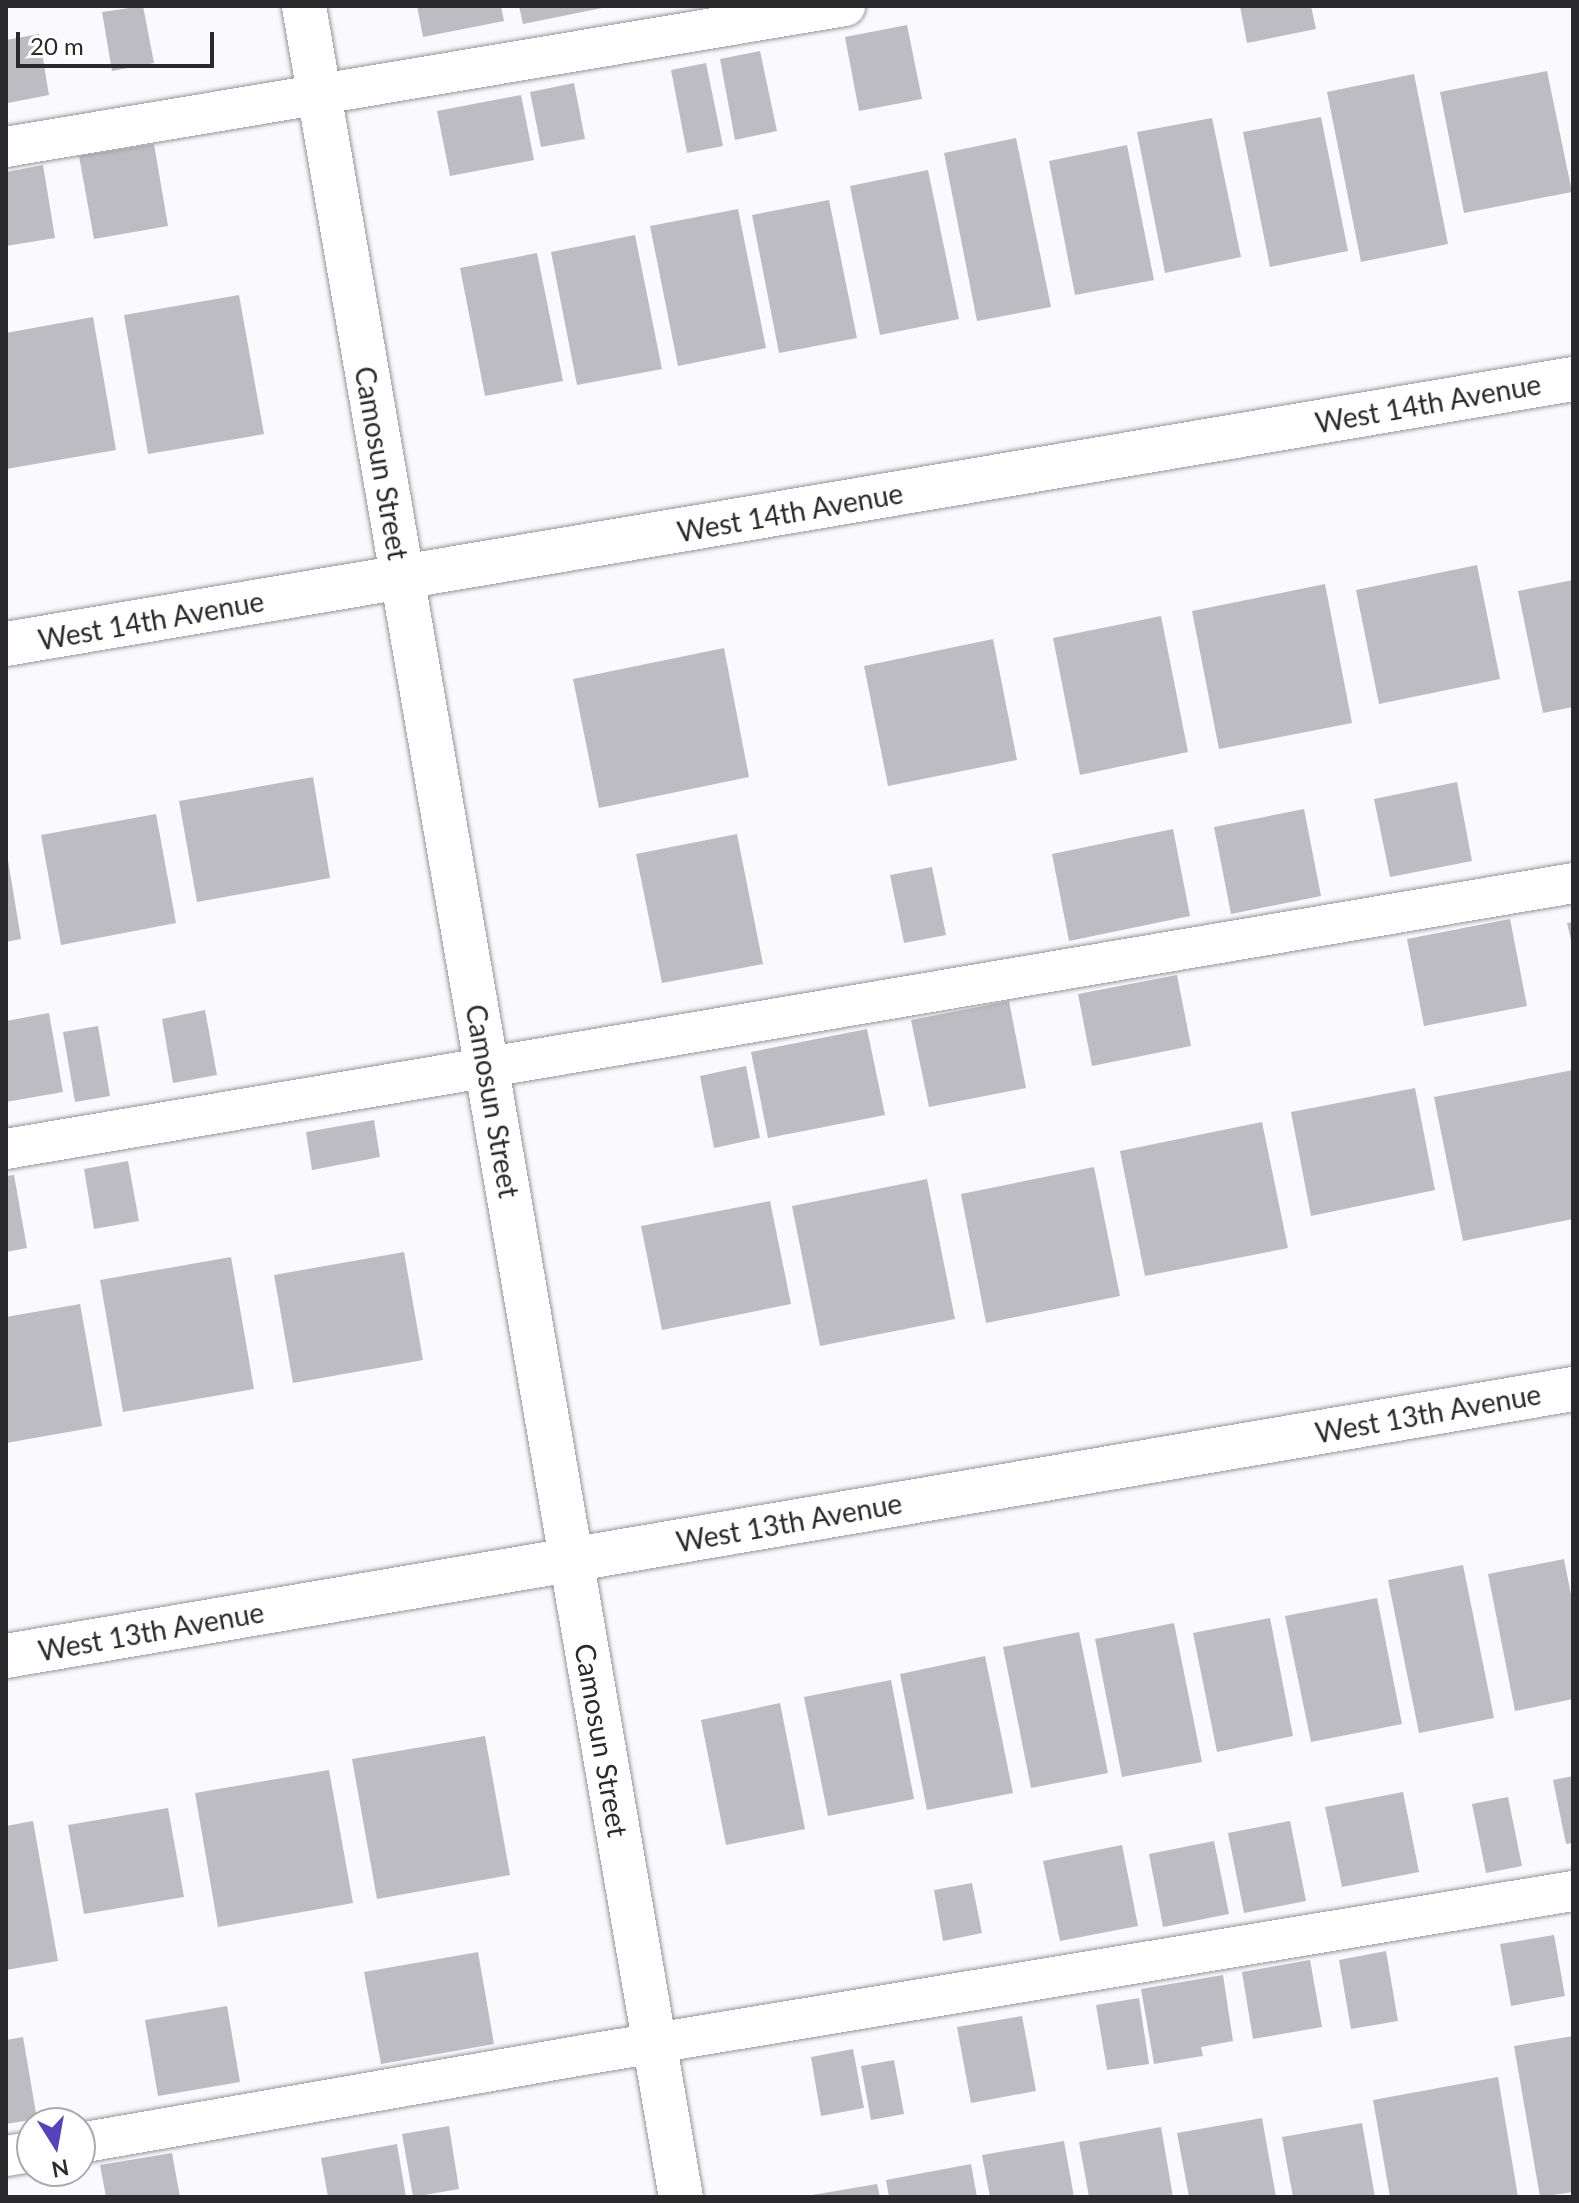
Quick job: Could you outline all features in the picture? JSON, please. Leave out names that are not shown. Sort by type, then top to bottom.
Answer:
[{"type":"street","name":"Camosun Street","points":[[304,6],[681,2197]]},
{"type":"street","name":"West 14th Avenue","points":[[6,644],[1573,379]]},
{"type":"street","name":"West 13th Avenue","points":[[6,1656],[1573,1389]]},
{"type":"lane","points":[[6,147],[845,6]]},
{"type":"lane","points":[[6,1149],[1573,883]]},
{"type":"lane","points":[[96,2140],[1573,1891]]},
{"type":"building","points":[[143,6],[154,63],[112,71],[102,12]]},
{"type":"building","points":[[417,6],[501,6],[504,21],[423,37]]},
{"type":"building","points":[[519,6],[607,6],[607,7],[523,24]]},
{"type":"building","points":[[1240,6],[1311,6],[1316,29],[1247,43]]},
{"type":"building","points":[[907,25],[922,99],[859,111],[845,37]]},
{"type":"building","points":[[39,34],[49,95],[8,103],[6,40]]},
{"type":"building","points":[[760,51],[777,131],[735,140],[720,59]]},
{"type":"building","points":[[706,63],[723,146],[687,153],[671,70]]},
{"type":"building","points":[[1547,71],[1572,192],[1464,213],[1440,92]]},
{"type":"building","points":[[1414,74],[1448,244],[1361,262],[1327,92]]},
{"type":"building","points":[[574,83],[585,139],[541,147],[530,92]]},
{"type":"building","points":[[521,95],[534,160],[450,176],[437,111]]},
{"type":"building","points":[[1321,117],[1348,251],[1270,267],[1243,132]]},
{"type":"building","points":[[1212,118],[1241,257],[1165,273],[1137,132]]},
{"type":"building","points":[[1016,138],[1051,307],[977,321],[944,153]]},
{"type":"building","points":[[154,144],[168,226],[94,239],[79,156]]},
{"type":"building","points":[[1127,145],[1154,280],[1075,295],[1049,161]]},
{"type":"building","points":[[43,165],[55,238],[6,246],[6,172]]},
{"type":"building","points":[[928,170],[959,319],[880,335],[850,186]]},
{"type":"building","points":[[829,200],[857,338],[779,353],[752,215]]},
{"type":"building","points":[[738,209],[766,348],[678,366],[650,226]]},
{"type":"building","points":[[635,235],[662,369],[577,385],[551,252]]},
{"type":"building","points":[[537,253],[563,381],[485,396],[460,268]]},
{"type":"building","points":[[239,295],[264,434],[148,454],[124,315]]},
{"type":"building","points":[[93,317],[116,450],[6,469],[6,333]]},
{"type":"building","points":[[1477,565],[1500,679],[1379,704],[1356,590]]},
{"type":"building","points":[[1573,580],[1573,707],[1543,713],[1518,591]]},
{"type":"building","points":[[1325,584],[1352,723],[1219,749],[1192,611]]},
{"type":"building","points":[[1161,616],[1188,752],[1080,775],[1053,638]]},
{"type":"building","points":[[993,639],[1017,760],[888,786],[864,666]]},
{"type":"building","points":[[724,648],[749,777],[599,808],[573,679]]},
{"type":"building","points":[[313,777],[330,878],[197,902],[179,801]]},
{"type":"building","points":[[1457,782],[1472,861],[1390,877],[1374,799]]},
{"type":"building","points":[[1304,809],[1321,896],[1231,914],[1214,827]]},
{"type":"building","points":[[156,814],[176,923],[61,945],[41,835]]},
{"type":"building","points":[[1173,829],[1190,916],[1069,941],[1052,854]]},
{"type":"building","points":[[737,834],[763,964],[662,983],[636,854]]},
{"type":"building","points":[[6,861],[21,939],[6,942]]},
{"type":"building","points":[[932,867],[946,935],[904,943],[890,875]]},
{"type":"building","points":[[1510,919],[1527,1006],[1424,1026],[1407,939]]},
{"type":"building","points":[[1573,922],[1573,944],[1572,944],[1567,923]]},
{"type":"building","points":[[1177,975],[1191,1046],[1092,1066],[1078,994]]},
{"type":"building","points":[[1009,1001],[1026,1088],[929,1107],[911,1020]]},
{"type":"building","points":[[205,1010],[217,1075],[173,1083],[162,1019]]},
{"type":"building","points":[[49,1013],[63,1092],[6,1102],[6,1021]]},
{"type":"building","points":[[98,1026],[110,1096],[75,1102],[63,1032]]},
{"type":"building","points":[[867,1029],[885,1115],[768,1138],[751,1052]]},
{"type":"building","points":[[746,1066],[760,1138],[714,1148],[700,1076]]},
{"type":"building","points":[[1573,1070],[1573,1219],[1463,1241],[1434,1097]]},
{"type":"building","points":[[1415,1088],[1435,1190],[1311,1216],[1291,1112]]},
{"type":"building","points":[[374,1120],[380,1157],[312,1170],[306,1132]]},
{"type":"building","points":[[1262,1122],[1288,1248],[1145,1276],[1120,1151]]},
{"type":"building","points":[[128,1161],[139,1221],[94,1229],[84,1169]]},
{"type":"building","points":[[1094,1167],[1120,1296],[986,1323],[961,1194]]},
{"type":"building","points":[[14,1175],[27,1248],[6,1252],[6,1176]]},
{"type":"building","points":[[927,1179],[955,1319],[820,1346],[792,1206]]},
{"type":"building","points":[[770,1201],[791,1304],[662,1330],[641,1226]]},
{"type":"building","points":[[404,1252],[423,1360],[293,1383],[274,1275]]},
{"type":"building","points":[[231,1257],[254,1389],[123,1412],[100,1280]]},
{"type":"building","points":[[80,1304],[102,1426],[6,1443],[6,1317]]},
{"type":"building","points":[[1564,1559],[1573,1605],[1573,1699],[1515,1711],[1488,1574]]},
{"type":"building","points":[[1463,1565],[1494,1718],[1419,1733],[1388,1580]]},
{"type":"building","points":[[1377,1598],[1402,1724],[1311,1742],[1285,1616]]},
{"type":"building","points":[[1270,1618],[1293,1736],[1217,1752],[1193,1633]]},
{"type":"building","points":[[1174,1623],[1202,1762],[1122,1777],[1095,1639]]},
{"type":"building","points":[[1079,1632],[1108,1773],[1031,1788],[1003,1647]]},
{"type":"building","points":[[985,1656],[1013,1793],[927,1810],[900,1674]]},
{"type":"building","points":[[891,1680],[914,1799],[828,1816],[804,1697]]},
{"type":"building","points":[[780,1703],[805,1829],[726,1845],[701,1720]]},
{"type":"building","points":[[485,1736],[510,1875],[377,1899],[352,1759]]},
{"type":"building","points":[[329,1770],[353,1903],[218,1927],[195,1793]]},
{"type":"building","points":[[1573,1776],[1573,1843],[1566,1844],[1553,1780]]},
{"type":"building","points":[[1403,1792],[1419,1872],[1342,1887],[1325,1807]]},
{"type":"building","points":[[1508,1797],[1522,1866],[1486,1873],[1472,1804]]},
{"type":"building","points":[[168,1808],[184,1897],[84,1914],[68,1825]]},
{"type":"building","points":[[33,1821],[58,1961],[6,1970],[6,1826]]},
{"type":"building","points":[[1290,1821],[1306,1901],[1244,1913],[1228,1833]]},
{"type":"building","points":[[1214,1841],[1229,1914],[1163,1927],[1149,1854]]},
{"type":"building","points":[[1122,1845],[1138,1926],[1060,1941],[1043,1861]]},
{"type":"building","points":[[972,1883],[982,1933],[943,1941],[934,1890]]},
{"type":"building","points":[[1554,1935],[1565,1996],[1511,2006],[1500,1944]]},
{"type":"building","points":[[1386,1951],[1398,2021],[1351,2029],[1339,1960]]},
{"type":"building","points":[[478,1952],[494,2044],[381,2064],[364,1972]]},
{"type":"building","points":[[1310,1960],[1322,2027],[1253,2039],[1242,1972]]},
{"type":"building","points":[[1223,1975],[1233,2041],[1201,2047],[1203,2056],[1154,2064],[1141,1989]]},
{"type":"building","points":[[1139,1998],[1149,2064],[1107,2070],[1096,2005]]},
{"type":"building","points":[[227,2006],[240,2082],[158,2096],[145,2020]]},
{"type":"building","points":[[1022,2016],[1036,2091],[971,2103],[957,2027]]},
{"type":"building","points":[[1573,2036],[1573,2192],[1540,2197],[1514,2046]]},
{"type":"building","points":[[23,2037],[35,2107],[16,2107],[16,2122],[6,2124],[6,2040]]},
{"type":"building","points":[[853,2049],[864,2108],[821,2116],[811,2057]]},
{"type":"building","points":[[894,2060],[904,2114],[871,2120],[861,2066]]},
{"type":"building","points":[[1498,2077],[1518,2197],[1390,2197],[1373,2100]]},
{"type":"building","points":[[1262,2118],[1276,2197],[1189,2197],[1177,2133]]},
{"type":"building","points":[[1362,2123],[1375,2197],[1293,2197],[1282,2137]]},
{"type":"building","points":[[449,2126],[459,2189],[413,2197],[402,2134]]},
{"type":"building","points":[[1161,2127],[1173,2197],[1089,2197],[1079,2142]]},
{"type":"building","points":[[1064,2141],[1074,2197],[990,2197],[982,2155]]},
{"type":"building","points":[[397,2144],[406,2197],[328,2197],[321,2158]]},
{"type":"building","points":[[172,2153],[180,2197],[106,2197],[100,2165]]},
{"type":"building","points":[[971,2164],[977,2197],[889,2197],[886,2180]]},
{"type":"building","points":[[877,2184],[880,2197],[812,2197],[812,2195]]}]
